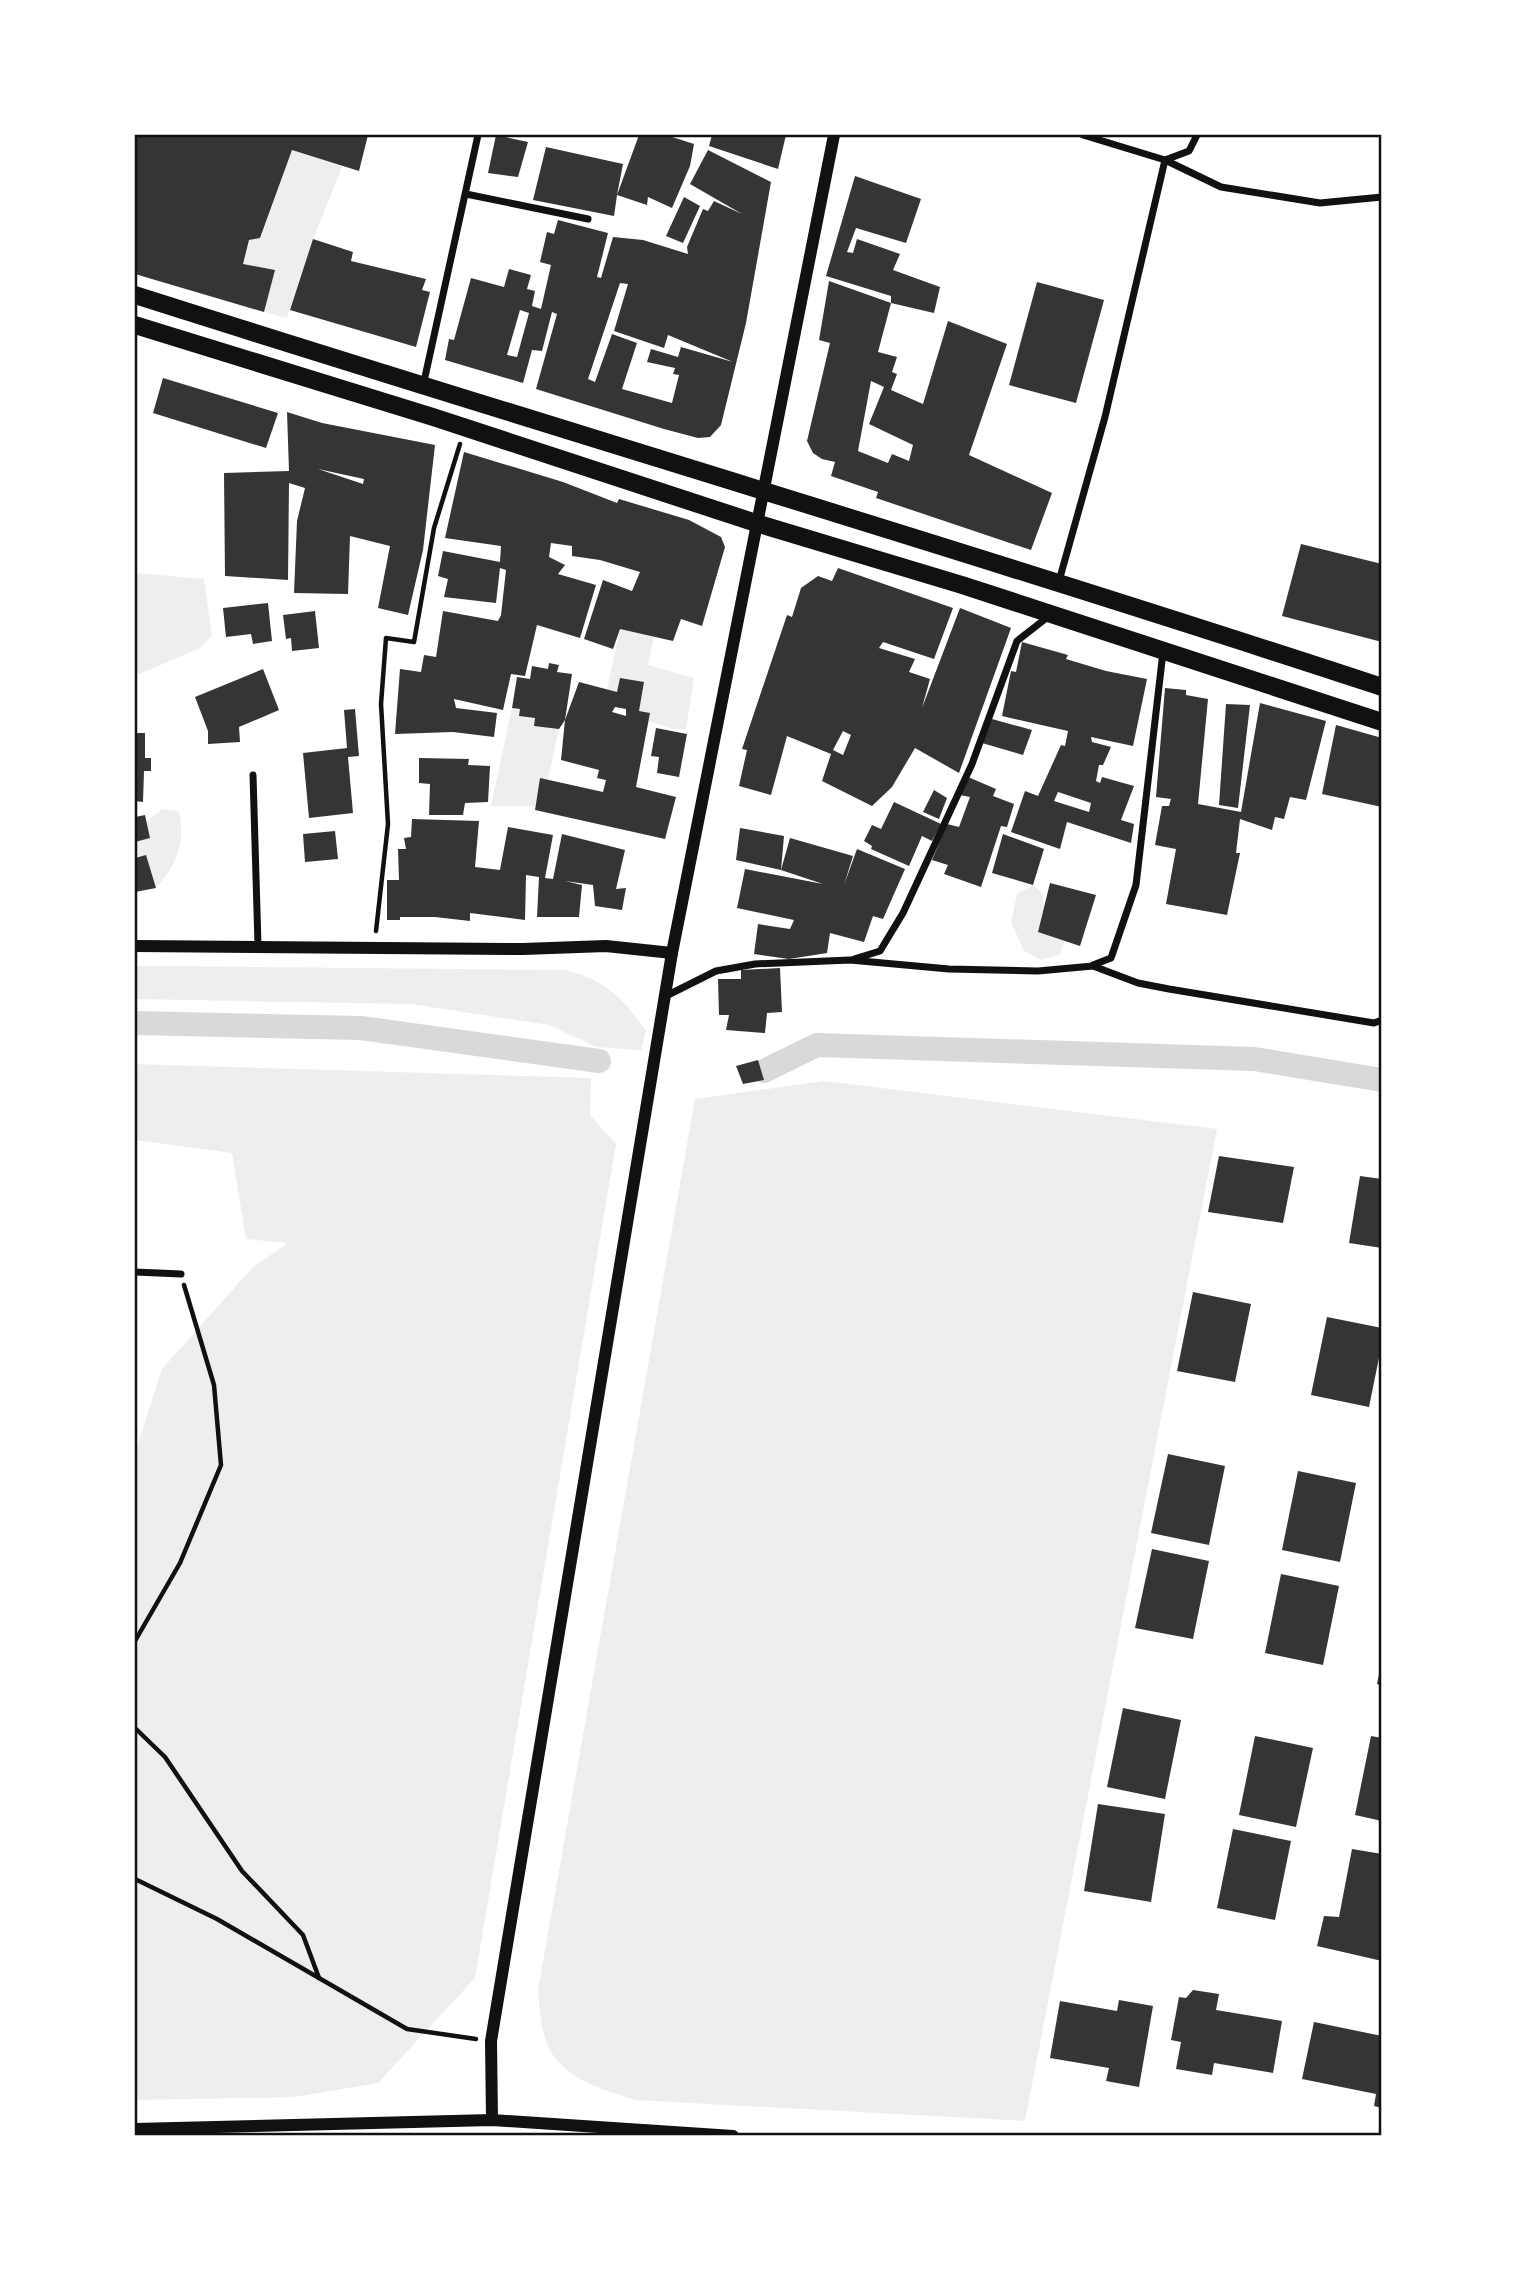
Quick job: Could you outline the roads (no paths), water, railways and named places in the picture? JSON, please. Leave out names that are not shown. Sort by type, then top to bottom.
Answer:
[{"type":"main road","points":[[135,295],[423,387],[1059,581],[1382,687]]},
{"type":"main road","points":[[135,325],[464,427],[756,523],[962,585],[1382,722]]},
{"type":"street","points":[[423,387],[478,135]]},
{"type":"street","points":[[492,2120],[491,2041],[672,954],[834,135]]},
{"type":"street","points":[[1083,135],[1165,160],[1221,187],[1320,203],[1382,197]]},
{"type":"street","points":[[1165,160],[1189,151],[1197,135]]},
{"type":"street","points":[[1059,581],[1105,417],[1165,160]]},
{"type":"street","points":[[466,194],[588,219]]},
{"type":"street","points":[[849,960],[880,951],[903,913],[972,764],[1017,640],[1050,615]]},
{"type":"street","points":[[666,996],[716,971],[755,964],[849,960],[949,970],[1038,971],[1093,966],[1111,958],[1136,884],[1163,651]]},
{"type":"street","points":[[253,775],[258,945]]},
{"type":"street","points":[[135,946],[607,946],[672,954]]},
{"type":"street","points":[[1093,966],[1138,983],[1169,989],[1374,1023],[1382,1020]]},
{"type":"street","points":[[135,1272],[181,1274]]},
{"type":"street","points":[[135,2129],[492,2120],[733,2136]]},
{"type":"waterway","points":[[135,1023],[361,1028],[599,1061]]},
{"type":"waterway","points":[[764,1071],[817,1045],[1254,1059],[1382,1080]]}]
